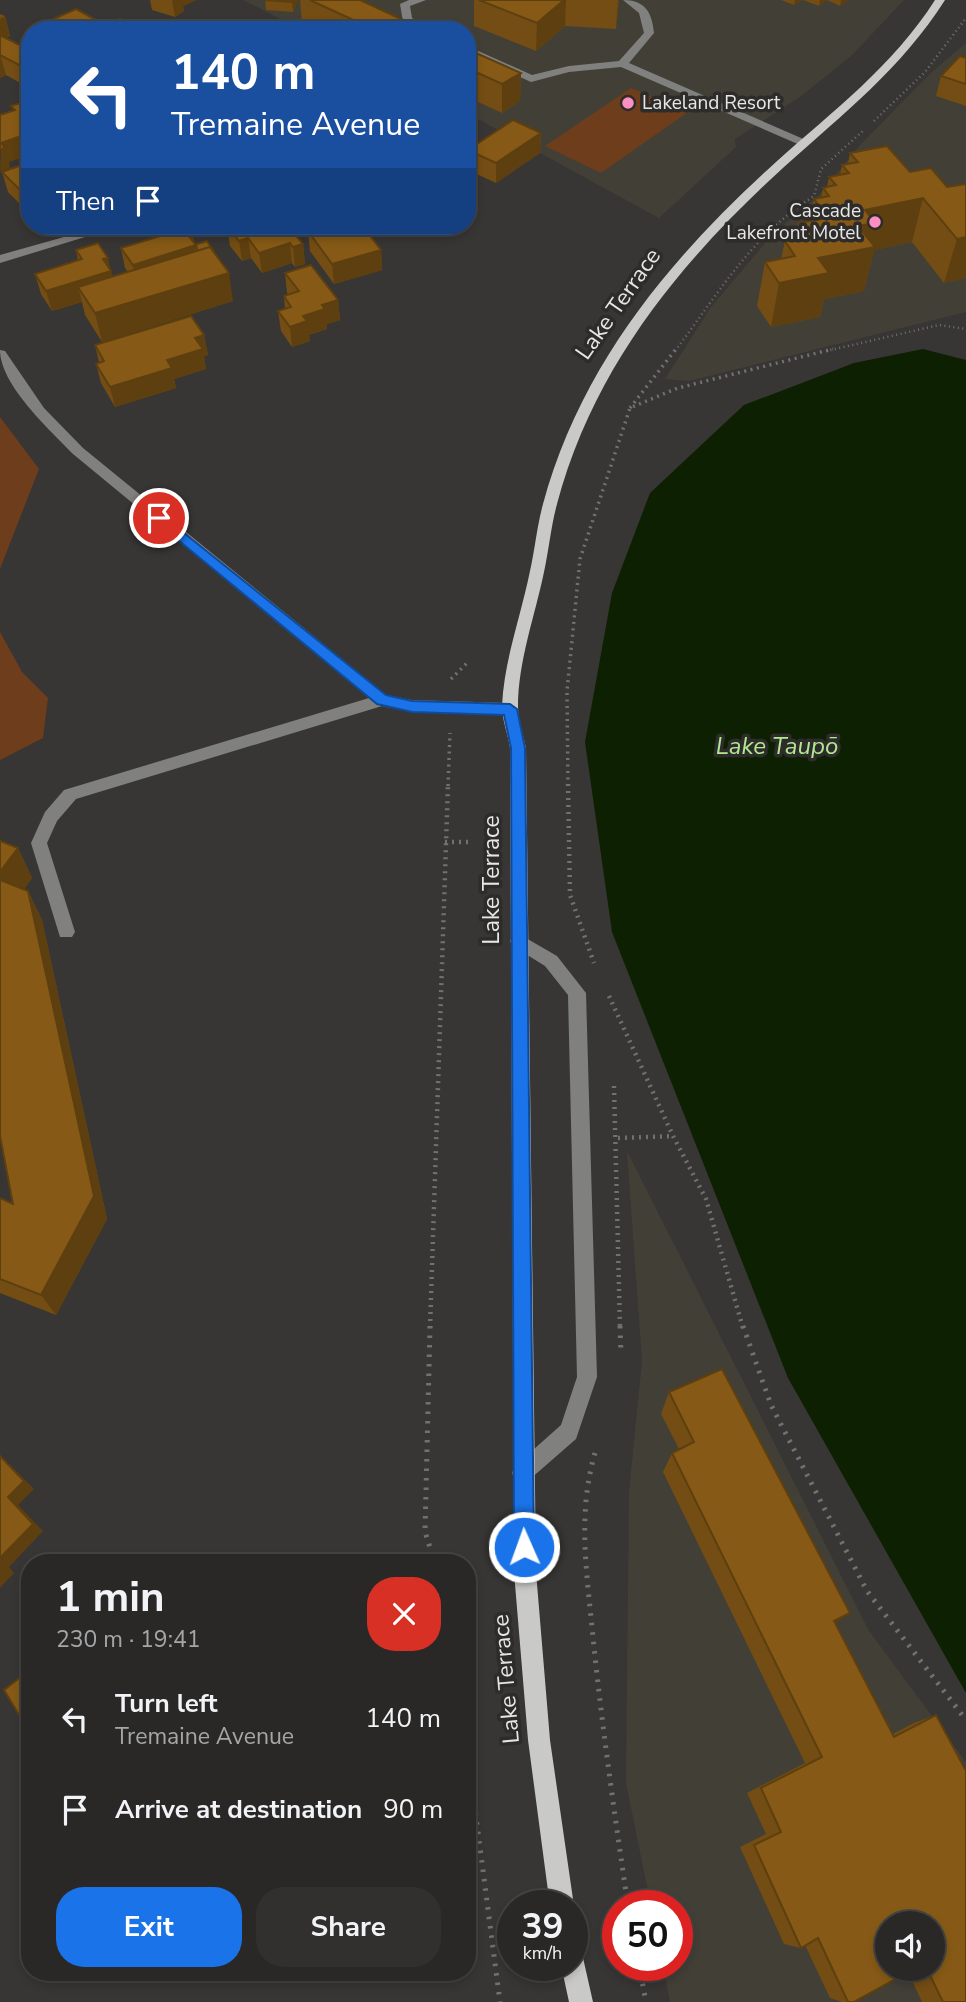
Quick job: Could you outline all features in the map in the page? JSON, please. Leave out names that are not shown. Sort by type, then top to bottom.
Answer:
[{"type":"main road","name":"Lake Terrace","points":[[560,1890],[538,1740],[525,1572],[522,1473],[518,748],[510,709],[516,658],[527,623],[552,495],[582,410],[620,341],[670,271],[725,214],[866,90],[928,22],[940,0]]},
{"type":"main road","points":[[577,1981],[581,2002]]},
{"type":"street","points":[[409,21],[405,4],[421,0]]},
{"type":"street","points":[[622,64],[649,33],[648,19],[638,4],[628,0]]},
{"type":"street","points":[[476,53],[531,79],[569,69],[622,64],[804,144]]},
{"type":"street","points":[[0,259],[84,235]]},
{"type":"street","points":[[0,354],[39,411],[78,452],[382,700],[412,706],[510,709]]},
{"type":"street","points":[[65,932],[39,843],[51,817],[70,794],[382,700]]},
{"type":"street","points":[[519,941],[551,961],[577,993],[587,1377],[569,1432],[522,1473]]},
{"type":"path","points":[[595,967],[570,895],[567,691],[580,559],[630,408],[637,392],[662,368],[705,306],[774,225],[799,204],[814,197],[821,169],[925,72],[966,18]]},
{"type":"path","points":[[630,408],[678,388],[798,356],[939,325],[966,329]]},
{"type":"path","points":[[432,1554],[425,1532],[445,842],[453,686],[450,677],[469,661]]},
{"type":"path","points":[[445,842],[472,842]]},
{"type":"path","points":[[559,844],[569,843]]},
{"type":"path","points":[[605,988],[673,1136],[706,1199],[744,1331],[771,1405],[867,1591],[966,1720]]},
{"type":"path","points":[[610,998],[610,1024]]},
{"type":"path","points":[[613,1075],[618,1138],[622,1359]]},
{"type":"path","points":[[618,1138],[673,1136]]},
{"type":"path","points":[[600,1442],[586,1488],[588,1581],[602,1726],[626,1890]]},
{"type":"path","points":[[476,1819],[499,2002]]},
{"type":"path","points":[[642,1981],[646,2002]]},
{"type":"shaded area","name":"Lakeland Resort","points":[[243,0],[904,0],[852,55],[800,97],[735,139],[736,147],[659,218],[476,118],[476,21],[284,21]]},
{"type":"shaded area","points":[[966,43],[966,312],[689,381],[665,379],[711,307],[774,233],[819,195],[860,145],[933,71]]},
{"type":"shaded area","points":[[631,88],[688,112],[601,173],[545,146]]},
{"type":"shaded area","points":[[0,417],[39,469],[0,569]]},
{"type":"shaded area","points":[[0,632],[22,672],[48,698],[43,738],[0,760]]},
{"type":"shaded area","points":[[627,1151],[869,1631],[966,1762],[966,2002],[670,2002],[666,1981],[693,1981],[693,1890],[648,1890],[626,1783],[629,1492],[642,1361]]},
{"type":"water","name":"Lake Taupō","points":[[923,349],[966,360],[966,1693],[788,1378],[612,932],[585,742],[612,593],[650,493],[744,405],[854,363]]},
{"type":"building","points":[[310,0],[360,0],[406,21],[356,21]]},
{"type":"building","points":[[479,0],[564,0],[537,23]]},
{"type":"building","points":[[76,9],[98,21],[49,21]]},
{"type":"building","points":[[0,35],[21,46],[21,64],[19,65],[0,55]]},
{"type":"building","points":[[476,53],[521,73],[502,84],[476,72]]},
{"type":"building","points":[[960,56],[966,58],[966,84],[941,76]]},
{"type":"building","points":[[21,103],[21,136],[1,143],[5,148],[0,149],[0,115],[15,110],[11,106]]},
{"type":"building","points":[[513,120],[541,133],[496,163],[476,154],[476,145]]},
{"type":"building","points":[[887,146],[910,172],[931,168],[947,187],[966,184],[966,237],[957,239],[923,198],[865,210],[875,223],[858,226],[875,247],[818,258],[829,273],[779,283],[765,262],[795,256],[785,241],[809,237],[798,223],[828,218],[814,199],[829,196],[823,188],[836,185],[829,177],[849,173],[842,165],[858,162],[850,153]]},
{"type":"building","points":[[21,165],[21,191],[2,172]]},
{"type":"building","points":[[164,235],[188,235],[196,245],[133,265],[121,248]]},
{"type":"building","points":[[234,235],[296,235],[303,244],[293,247],[290,243],[259,253],[248,238],[239,241]]},
{"type":"building","points":[[311,235],[369,235],[381,250],[332,264]]},
{"type":"building","points":[[207,241],[213,250],[210,247],[198,251],[194,245]]},
{"type":"building","points":[[98,243],[108,258],[103,259],[111,271],[46,291],[35,274],[82,259],[76,250]]},
{"type":"building","points":[[210,247],[229,273],[95,313],[78,287]]},
{"type":"building","points":[[311,265],[338,300],[322,305],[325,309],[303,316],[307,321],[290,327],[278,311],[291,307],[284,296],[299,291],[285,273]]},
{"type":"building","points":[[191,316],[204,335],[195,338],[203,349],[167,360],[172,368],[110,387],[96,364],[104,361],[95,345]]},
{"type":"building","points":[[0,841],[18,848],[0,872]]},
{"type":"building","points":[[0,880],[28,891],[94,1196],[41,1295],[0,1279],[0,1198],[13,1204],[0,1136]]},
{"type":"building","points":[[722,1369],[850,1613],[834,1621],[894,1737],[936,1715],[966,1771],[966,2002],[943,2002],[933,1981],[945,1981],[945,1911],[875,1911],[875,1981],[892,1981],[854,2002],[848,2002],[818,1938],[801,1948],[754,1845],[781,1832],[761,1788],[822,1757],[672,1453],[694,1442],[669,1392]]},
{"type":"building","points":[[0,1456],[24,1481],[8,1497],[33,1524],[0,1558]]},
{"type":"building","points":[[21,1677],[21,1718],[4,1690]]},
{"type":"place","name":"Lakeland Resort","points":[[628,103]]},
{"type":"place","name":"Cascade Lakefront Motel","points":[[875,222]]},
{"type":"route","points":[[159,518],[382,700],[412,706],[510,709],[518,748],[524,1547]]}]
